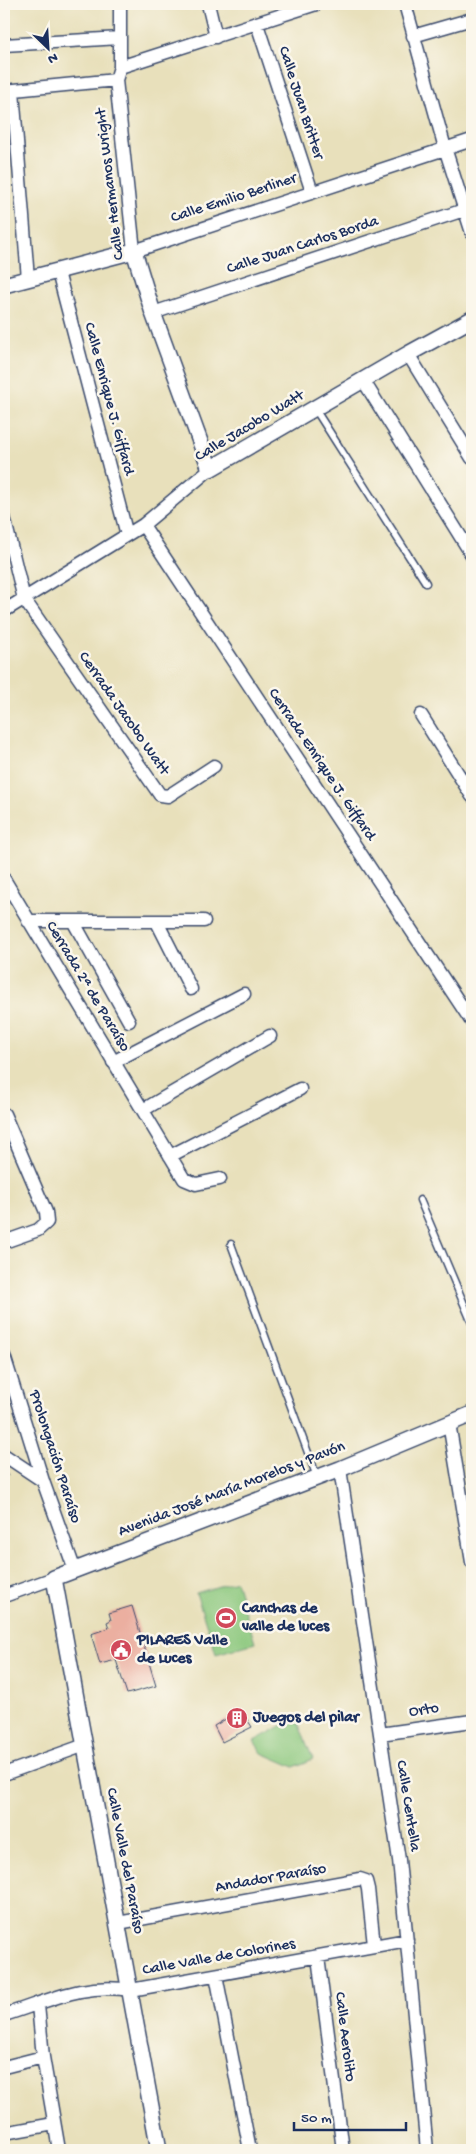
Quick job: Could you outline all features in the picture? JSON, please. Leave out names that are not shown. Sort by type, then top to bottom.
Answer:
[{"type":"street","name":"Calle Hermanos Wright","points":[[120,4],[120,67],[116,80],[134,251],[153,313],[210,469]]},
{"type":"street","points":[[208,4],[216,37]]},
{"type":"street","points":[[120,67],[257,24],[282,9],[316,4]]},
{"type":"street","points":[[405,4],[445,148],[472,233]]},
{"type":"street","points":[[413,36],[472,19]]},
{"type":"street","name":"Calle Juan Britter","points":[[257,24],[312,192]]},
{"type":"street","points":[[4,45],[120,38]]},
{"type":"street","points":[[28,279],[8,91],[116,80]]},
{"type":"street","name":"Calle Emilio Berliner","points":[[4,285],[134,251],[472,140]]},
{"type":"street","name":"Calle Juan Carlos Borda","points":[[153,313],[464,210]]},
{"type":"street","name":"Calle Enrique J. Giffard","points":[[58,272],[127,535]]},
{"type":"street","name":"Calle Jacobo Watt","points":[[4,611],[143,525],[210,469],[472,319]]},
{"type":"street","points":[[408,354],[472,458]]},
{"type":"street","points":[[363,380],[472,555]]},
{"type":"street","points":[[4,517],[24,599]]},
{"type":"street","name":"Cerrada Enrique J. Giffard","points":[[143,525],[472,1022]]},
{"type":"street","name":"Cerrada Jacobo Watt","points":[[24,599],[160,795],[168,796],[214,766]]},
{"type":"street","points":[[421,715],[472,796]]},
{"type":"street","name":"Cerrada 2ª de Paraíso","points":[[4,879],[184,1179],[196,1184],[220,1179]]},
{"type":"street","points":[[28,920],[157,922],[204,920]]},
{"type":"street","points":[[73,921],[129,1021]]},
{"type":"street","points":[[157,922],[190,989]]},
{"type":"street","points":[[113,1062],[244,994]]},
{"type":"street","points":[[143,1110],[270,1036]]},
{"type":"street","points":[[170,1156],[300,1088]]},
{"type":"street","points":[[4,1114],[46,1212],[46,1222],[38,1230],[4,1242]]},
{"type":"street","name":"Prolongación Paraíso","points":[[4,1356],[43,1481],[74,1568]]},
{"type":"street","name":"Avenida José María Morelos y Pavón","points":[[4,1596],[340,1469],[472,1414]]},
{"type":"street","points":[[449,1423],[472,1562]]},
{"type":"street","points":[[4,1456],[43,1481]]},
{"type":"street","name":"Calle Centella","points":[[340,1469],[399,1860],[427,2150]]},
{"type":"street","name":"Calle Valle del Paraíso","points":[[54,1578],[159,2150]]},
{"type":"street","name":"Orto","points":[[380,1734],[472,1721]]},
{"type":"street","points":[[4,1774],[85,1745]]},
{"type":"street","name":"Andador Paraíso","points":[[118,1922],[360,1879],[366,1881],[368,1889],[374,1945]]},
{"type":"street","name":"Calle Valle de Colorines","points":[[4,2015],[38,2005],[80,1989],[110,1986],[131,1990],[406,1940]]},
{"type":"street","name":"Calle Aerolito","points":[[318,1957],[343,2150]]},
{"type":"street","points":[[216,1975],[250,2150]]},
{"type":"street","points":[[38,2005],[43,2057],[59,2150]]},
{"type":"street","points":[[4,2067],[43,2057]]},
{"type":"street","points":[[4,2133],[54,2124]]},
{"type":"lane","points":[[314,408],[426,583]]},
{"type":"lane","points":[[420,1200],[472,1323]]},
{"type":"lane","points":[[231,1244],[317,1477]]},
{"type":"green space","name":"Canchas de valle de luces","points":[[236,1581],[255,1643],[216,1654],[196,1593]]},
{"type":"green space","points":[[296,1718],[313,1759],[294,1767],[262,1753],[254,1741]]},
{"type":"building","name":"PILARES Valle de Luces","points":[[132,1606],[156,1686],[127,1694],[116,1660],[100,1664],[91,1634],[109,1628],[107,1622],[111,1620],[109,1613]]},
{"type":"building","name":"Juegos del pilar","points":[[241,1710],[252,1727],[222,1742],[214,1726]]},
{"type":"place","name":"Canchas de valle de luces","points":[[226,1618]]},
{"type":"place","name":"PILARES Valle de Luces","points":[[121,1650]]},
{"type":"place","name":"Juegos del pilar","points":[[237,1718]]}]
